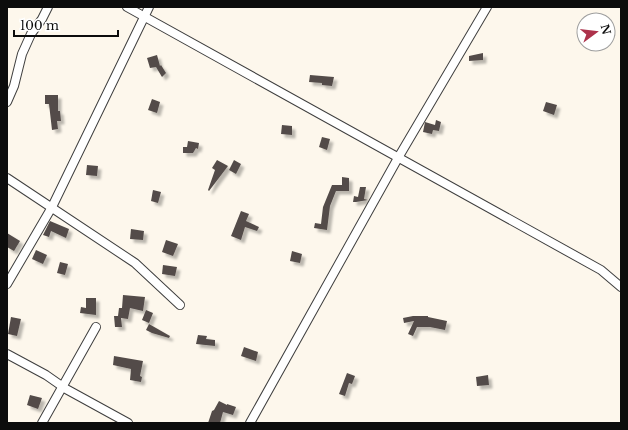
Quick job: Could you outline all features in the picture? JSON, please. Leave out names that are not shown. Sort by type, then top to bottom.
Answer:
[{"type":"street","points":[[7,102],[14,86],[22,54],[31,34],[42,19],[48,7]]},
{"type":"street","points":[[127,7],[601,270],[621,287]]},
{"type":"street","points":[[7,284],[52,207],[149,7]]},
{"type":"street","points":[[250,423],[398,158],[487,7]]},
{"type":"street","points":[[7,178],[135,263],[180,305]]},
{"type":"street","points":[[42,423],[96,328]]},
{"type":"street","points":[[7,354],[128,423]]},
{"type":"building","points":[[483,53],[483,60],[469,61],[469,56]]},
{"type":"building","points":[[157,55],[160,66],[161,65],[166,73],[162,77],[156,67],[150,68],[147,58]]},
{"type":"building","points":[[310,75],[334,77],[332,86],[322,85],[322,83],[309,82]]},
{"type":"building","points":[[45,95],[58,95],[58,111],[60,111],[61,121],[57,121],[58,129],[52,130],[49,104],[45,104]]},
{"type":"building","points":[[152,99],[160,102],[157,113],[148,110]]},
{"type":"building","points":[[546,102],[557,105],[554,115],[543,111]]},
{"type":"building","points":[[436,120],[441,122],[439,131],[433,130],[432,134],[423,132],[425,122],[435,125]]},
{"type":"building","points":[[282,125],[292,126],[292,135],[281,134]]},
{"type":"building","points":[[322,137],[330,139],[327,150],[319,147]]},
{"type":"building","points":[[188,141],[199,143],[198,149],[196,148],[193,153],[183,153],[183,147],[187,147]]},
{"type":"building","points":[[217,160],[228,166],[209,191],[208,190],[215,170],[212,168]]},
{"type":"building","points":[[234,160],[241,164],[236,174],[229,170]]},
{"type":"building","points":[[87,165],[98,166],[97,176],[86,175]]},
{"type":"building","points":[[342,177],[349,178],[349,191],[336,191],[330,206],[327,230],[314,228],[315,223],[321,224],[323,207],[332,185],[342,185]]},
{"type":"building","points":[[360,187],[366,187],[364,199],[368,200],[353,202],[354,196],[358,197]]},
{"type":"building","points":[[153,190],[161,192],[158,203],[151,201]]},
{"type":"building","points":[[241,211],[249,214],[246,221],[259,227],[257,231],[245,227],[241,240],[231,236]]},
{"type":"building","points":[[50,221],[69,229],[66,238],[51,231],[49,237],[43,235]]},
{"type":"building","points":[[131,229],[144,231],[143,240],[130,239]]},
{"type":"building","points":[[7,233],[20,241],[14,251],[7,247]]},
{"type":"building","points":[[166,240],[178,244],[173,256],[162,252]]},
{"type":"building","points":[[36,250],[47,255],[43,264],[32,259]]},
{"type":"building","points":[[292,251],[302,254],[300,263],[290,261]]},
{"type":"building","points":[[60,262],[68,264],[65,275],[57,273]]},
{"type":"building","points":[[163,265],[177,267],[175,276],[162,274]]},
{"type":"building","points":[[123,295],[145,297],[143,311],[130,308],[128,319],[121,318],[122,327],[115,327],[114,316],[118,316],[119,308],[122,308]]},
{"type":"building","points":[[86,298],[96,298],[96,315],[80,313],[81,307],[86,308]]},
{"type":"building","points":[[146,310],[153,313],[149,323],[142,320]]},
{"type":"building","points":[[428,316],[447,321],[445,330],[430,327],[417,327],[413,336],[408,334],[414,321],[404,323],[403,318]]},
{"type":"building","points":[[11,317],[21,319],[17,336],[8,334]]},
{"type":"building","points":[[149,324],[170,336],[169,338],[146,330]]},
{"type":"building","points":[[198,335],[207,336],[206,339],[215,340],[215,346],[196,344]]},
{"type":"building","points":[[244,347],[258,352],[256,361],[241,356]]},
{"type":"building","points":[[114,356],[143,361],[140,376],[142,377],[141,382],[130,380],[131,369],[113,365]]},
{"type":"building","points":[[347,373],[355,376],[352,384],[349,383],[345,396],[339,394]]},
{"type":"building","points":[[488,375],[489,385],[477,386],[476,377]]},
{"type":"building","points":[[30,395],[42,398],[38,409],[27,405]]},
{"type":"building","points":[[219,401],[236,407],[233,415],[223,412],[220,423],[208,423],[212,411]]}]
